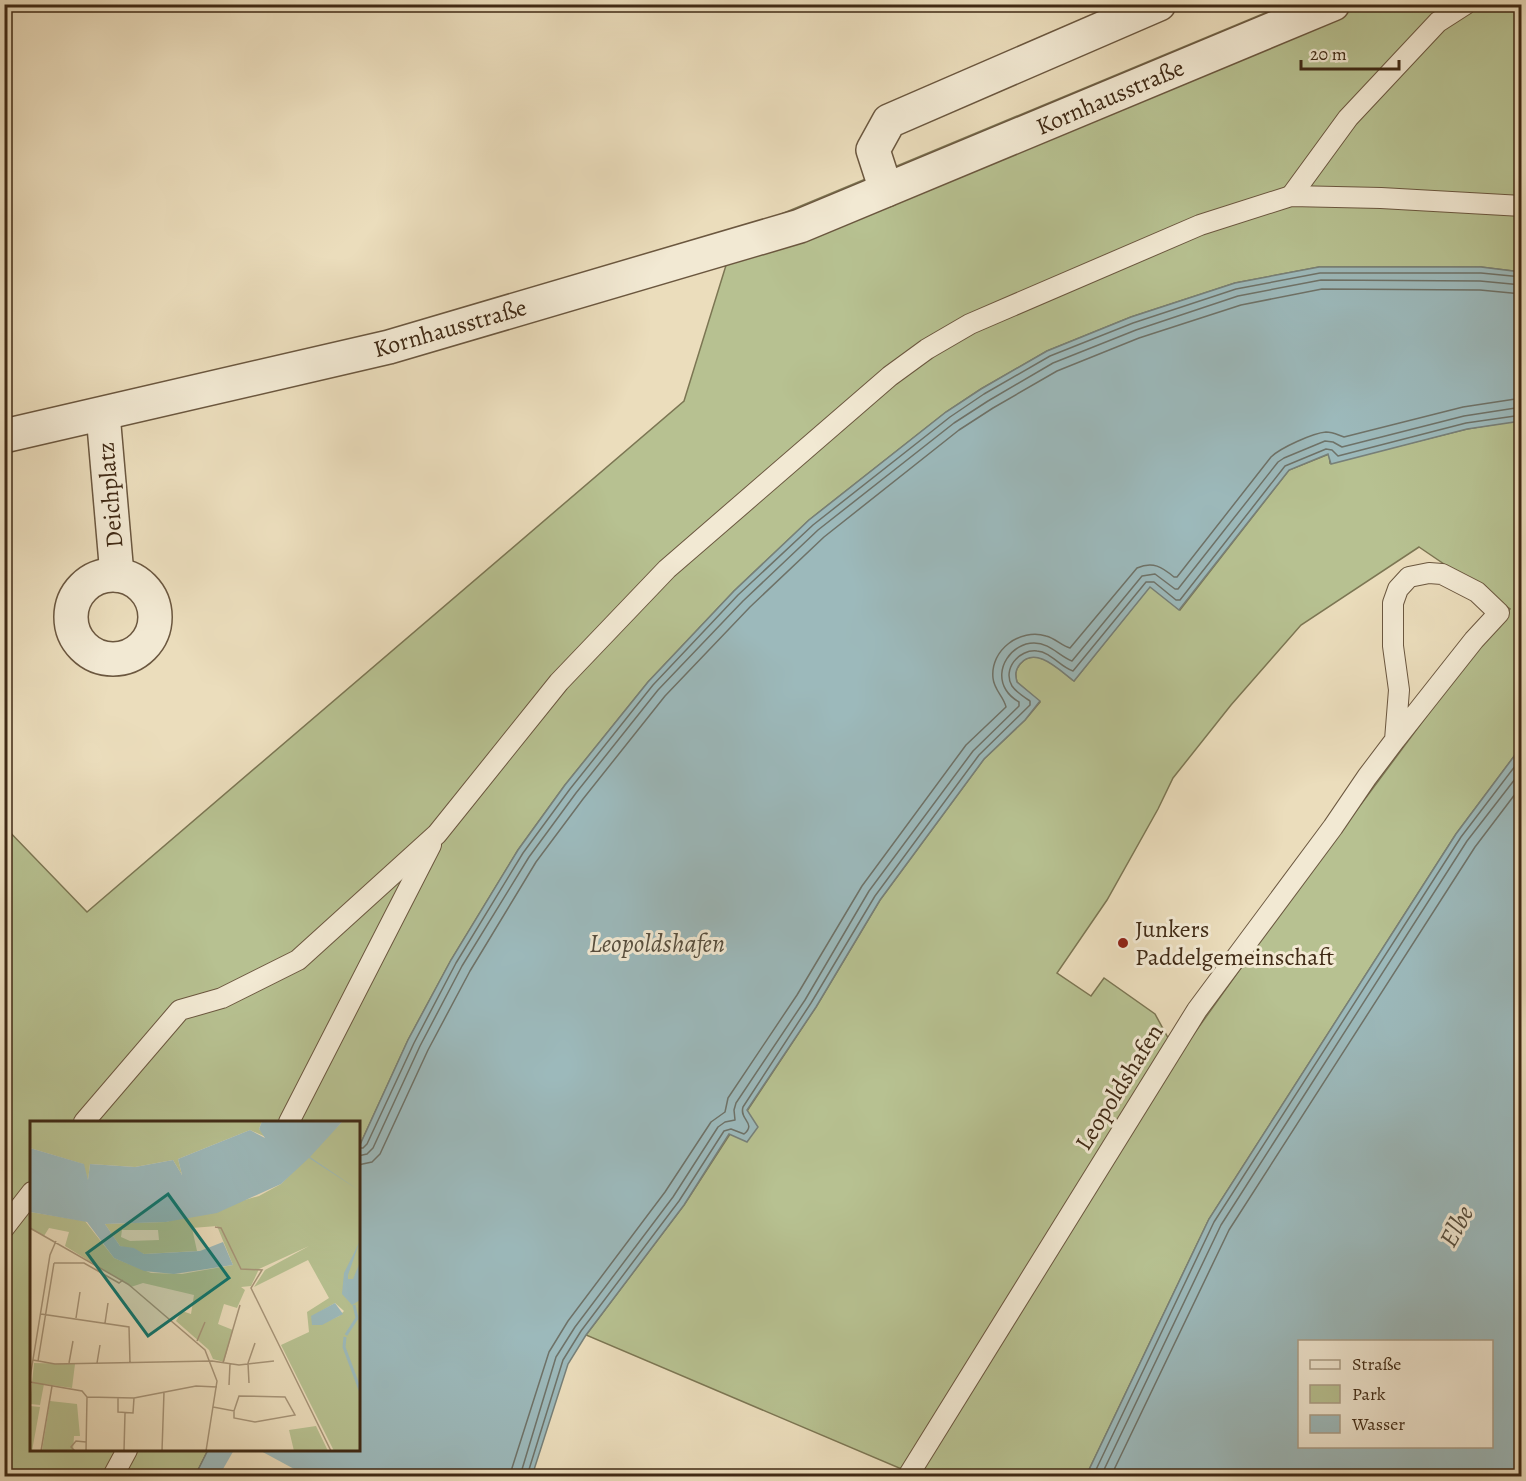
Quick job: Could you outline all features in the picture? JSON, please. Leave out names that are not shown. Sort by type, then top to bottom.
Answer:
[{"type":"street","points":[[886,190],[873,150],[889,121],[1159,4]]},
{"type":"street","name":"Kornhausstraße","points":[[4,436],[388,347],[800,226],[1333,4]]},
{"type":"street","name":"Deichplatz","points":[[103,414],[117,575]]},
{"type":"lane","points":[[1291,196],[1348,118],[1438,22],[1466,4]]},
{"type":"lane","points":[[85,1121],[180,1010],[222,998],[298,960],[436,834],[559,682],[667,569],[890,376],[927,349],[970,324],[1200,225],[1291,196],[1381,198],[1521,206]]},
{"type":"lane","name":"Leopoldshafen","points":[[908,1476],[1197,1010],[1395,740],[1474,640],[1499,613],[1477,592],[1442,574],[1429,573],[1409,577],[1398,589],[1393,603],[1393,646],[1399,690],[1395,740]]},
{"type":"lane","points":[[290,1121],[436,834]]},
{"type":"lane","points":[[4,1228],[30,1195]]},
{"type":"lane","points":[[113,1476],[125,1451]]},
{"type":"green space","points":[[1284,5],[1521,5],[1521,272],[1481,267],[1319,267],[1235,283],[1131,317],[1047,351],[946,412],[809,520],[734,591],[648,682],[565,785],[518,850],[451,960],[408,1040],[360,1145],[360,1121],[30,1121],[30,1451],[119,1451],[106,1476],[5,1476],[4,826],[87,912],[684,401],[736,233]]},
{"type":"green space","points":[[1521,421],[1521,747],[1456,834],[1209,1219],[1086,1476],[918,1476],[586,1335],[684,1205],[816,1007],[880,900],[984,759],[1025,720],[1040,702],[1017,682],[1016,673],[1020,664],[1026,659],[1040,658],[1048,661],[1074,681],[1150,586],[1180,610],[1289,470],[1329,454],[1330,463],[1467,429]],"holes":[[[1419,547],[1510,609],[1469,659],[1286,905],[1178,1056],[1155,1014],[1104,978],[1091,996],[1057,973],[1107,900],[1173,778],[1231,705],[1301,625]]]},
{"type":"green space","points":[[131,1451],[208,1451],[195,1476],[119,1476]]},
{"type":"water","name":"Leopoldshafen","points":[[1319,267],[1481,267],[1521,272],[1521,421],[1467,429],[1331,464],[1328,454],[1289,470],[1179,610],[1150,587],[1074,681],[1040,658],[1026,659],[1020,664],[1016,673],[1017,682],[1040,701],[1025,720],[984,759],[880,900],[816,1007],[747,1110],[758,1127],[747,1142],[729,1134],[684,1205],[586,1335],[568,1364],[532,1476],[195,1476],[208,1451],[360,1451],[360,1145],[408,1040],[451,960],[518,850],[565,785],[648,682],[734,591],[809,520],[946,412],[1047,351],[1131,317],[1235,283]]},
{"type":"water","name":"Elbe","points":[[1521,747],[1521,1476],[1086,1476],[1209,1219],[1456,834]]},
{"type":"pier","points":[[233,1451],[261,1451],[296,1470],[292,1476],[219,1476]]},
{"type":"place","name":"Junkers Paddelgemeinschaft","points":[[1123,943]]}]
